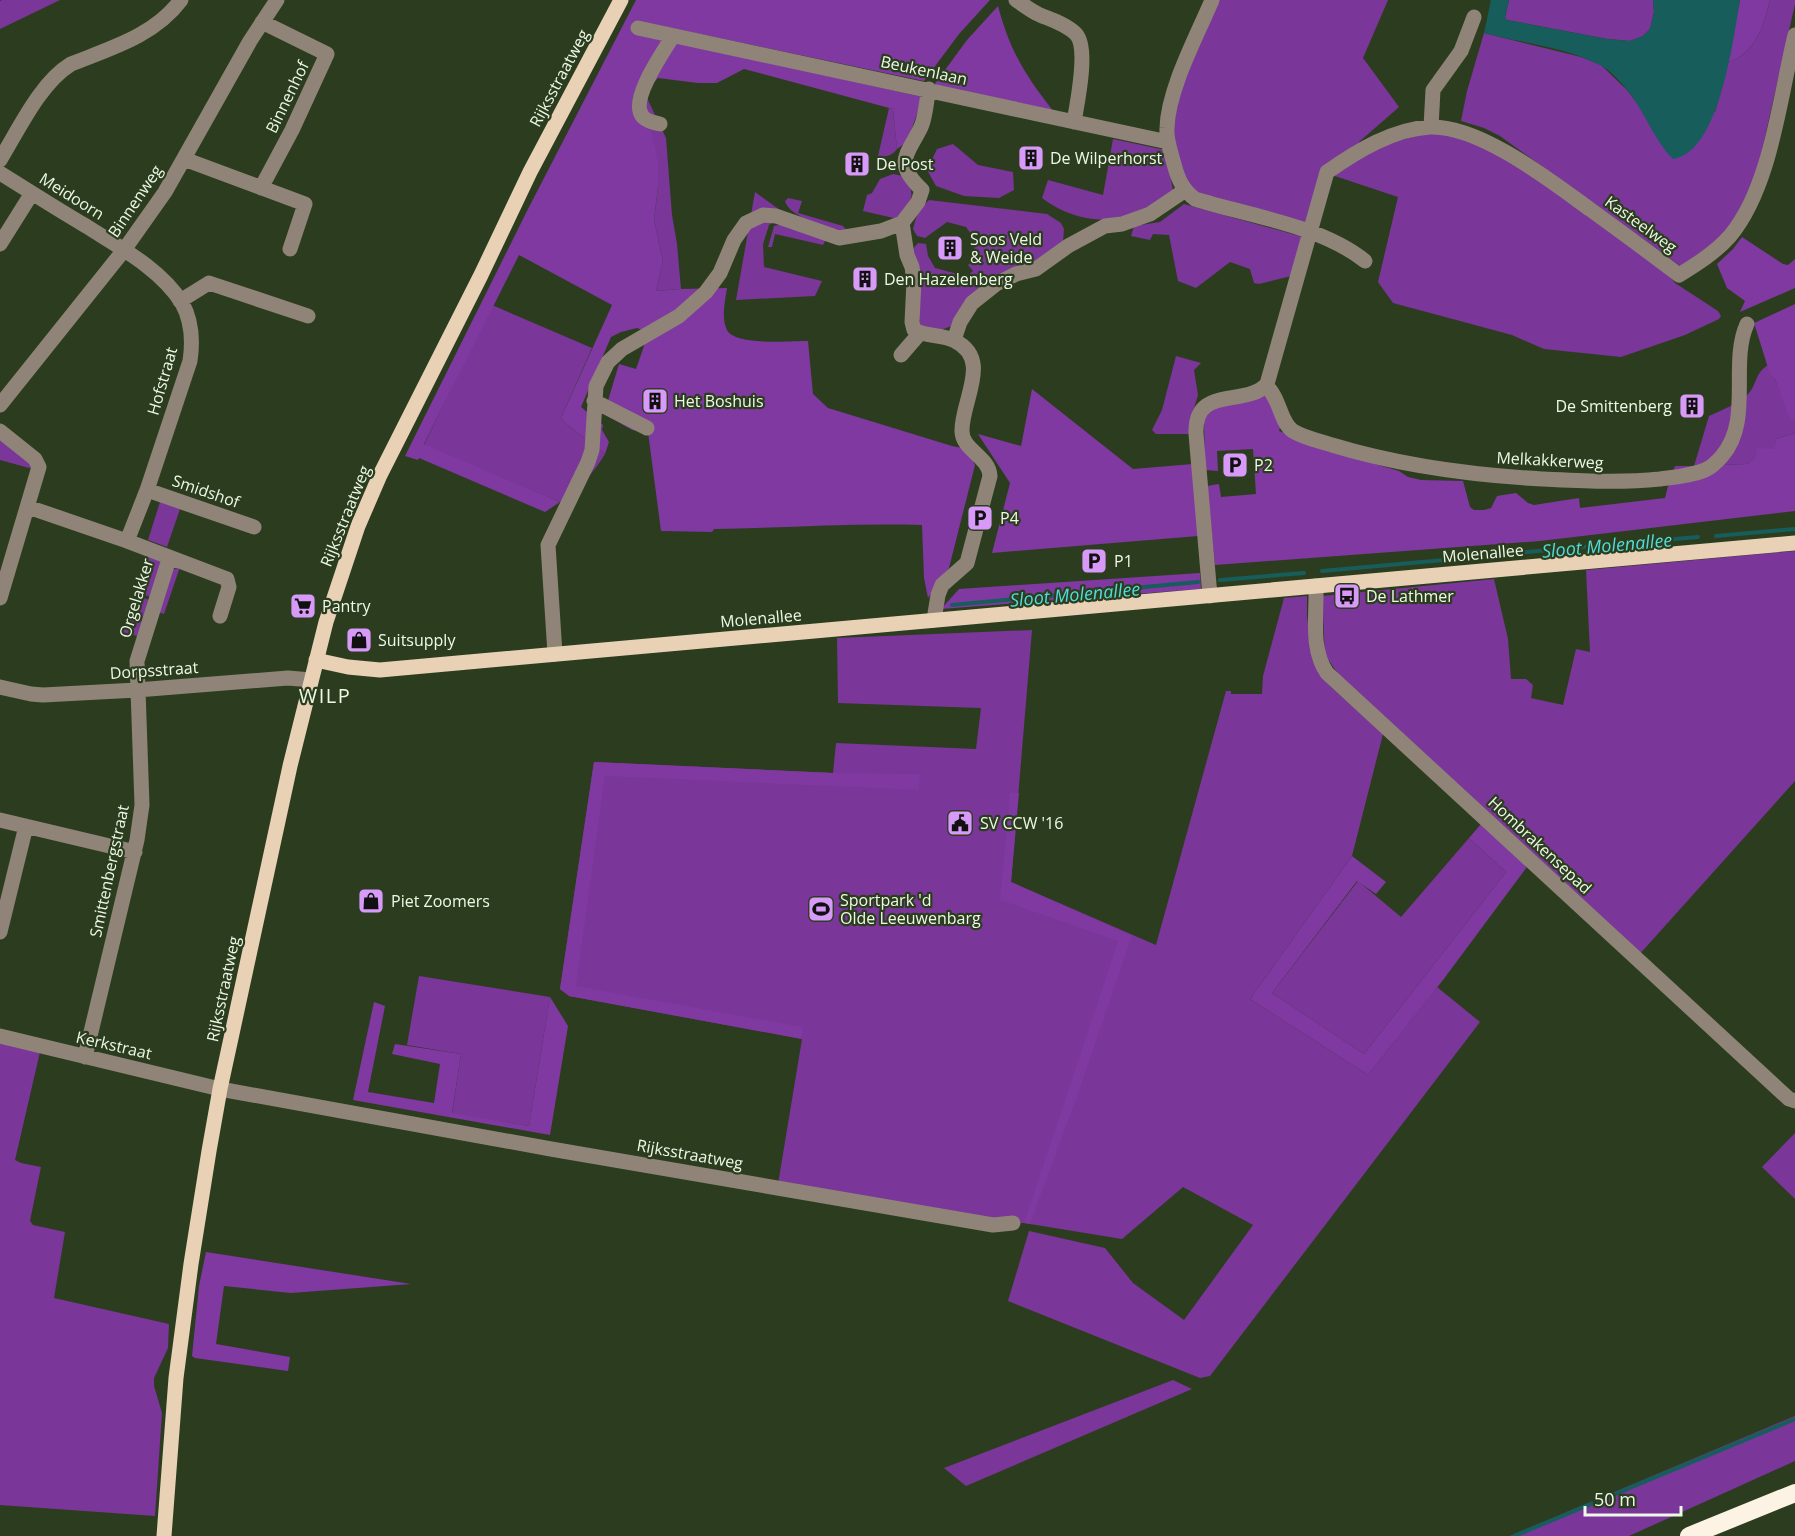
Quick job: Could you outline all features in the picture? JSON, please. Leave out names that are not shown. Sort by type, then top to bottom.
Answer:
[{"type":"highway","points":[[1689,1536],[1795,1493]]},
{"type":"main road","name":"Rijksstraatweg","points":[[164,1536],[171,1434],[184,1316],[220,1089],[287,777],[316,660],[345,565],[380,475],[530,172],[621,0]]},
{"type":"main road","name":"Molenallee","points":[[316,660],[348,667],[380,670],[1795,543]]},
{"type":"street","points":[[0,160],[42,93],[62,70],[144,34],[166,17],[181,0]]},
{"type":"street","name":"Binnenweg","points":[[0,405],[124,250],[165,192],[262,22],[277,0]]},
{"type":"street","points":[[1016,0],[1031,10],[1064,25],[1079,36],[1081,78],[1074,122]]},
{"type":"street","points":[[1212,0],[1177,81],[1167,127],[1168,142],[1184,191],[1194,199],[1309,232],[1350,249],[1365,261]]},
{"type":"street","points":[[1431,127],[1433,90],[1461,51],[1474,16]]},
{"type":"street","name":"Binnenhof","points":[[261,188],[299,115],[327,54],[262,22]]},
{"type":"street","name":"Beukenlaan","points":[[638,28],[1168,142]]},
{"type":"street","name":"Kasteelweg","points":[[1309,232],[1327,172],[1355,153],[1387,137],[1431,127],[1459,131],[1489,143],[1552,181],[1679,275],[1716,249],[1729,237],[1742,219],[1762,172],[1795,35]]},
{"type":"street","points":[[660,124],[643,117],[639,102],[653,70],[674,36]]},
{"type":"street","points":[[555,654],[548,544],[592,450],[594,400],[599,379],[615,355],[637,339],[680,316],[706,292],[720,273],[734,240],[746,223],[763,215],[776,216],[836,244],[902,223],[918,202],[922,190],[905,167],[904,157],[922,125],[929,89]]},
{"type":"street","points":[[184,159],[305,204],[290,249]]},
{"type":"street","name":"Meidoorn","points":[[0,173],[124,250]]},
{"type":"street","points":[[954,340],[960,322],[972,303],[996,284],[1016,274],[1036,269],[1068,246],[1105,226],[1122,224],[1150,214],[1184,191]]},
{"type":"street","points":[[0,244],[32,193]]},
{"type":"street","points":[[902,223],[906,255]]},
{"type":"street","points":[[1210,596],[1196,434],[1197,420],[1202,410],[1214,401],[1257,392],[1268,382],[1309,232]]},
{"type":"street","points":[[870,234],[891,240],[906,255],[912,267],[914,330],[954,340],[968,349],[973,356],[970,392],[962,430],[968,443],[987,463],[990,476],[967,563],[942,585],[934,620]]},
{"type":"street","name":"Hofstraat","points":[[124,250],[159,277],[180,301],[189,319],[191,332],[190,361],[147,490],[127,541]]},
{"type":"street","points":[[180,301],[209,283],[308,316]]},
{"type":"street","name":"Melkakkerweg","points":[[1268,382],[1286,423],[1292,431],[1340,447],[1405,464],[1473,474],[1590,482],[1627,482],[1679,477],[1714,465],[1725,454],[1734,435],[1742,340],[1747,324]]},
{"type":"street","points":[[902,355],[920,333]]},
{"type":"street","points":[[594,400],[647,428]]},
{"type":"street","points":[[0,431],[38,462],[38,473],[0,598]]},
{"type":"street","name":"Smidshof","points":[[147,490],[254,527]]},
{"type":"street","name":"Orgelakker","points":[[28,507],[127,541],[169,559],[139,653],[136,690]]},
{"type":"street","points":[[169,559],[226,579],[230,587],[220,616]]},
{"type":"street","name":"Hombrakensepad","points":[[1316,586],[1317,644],[1322,665],[1328,673],[1780,1091],[1795,1101]]},
{"type":"street","name":"Dorpsstraat","points":[[0,687],[43,695],[288,678],[311,680]]},
{"type":"street","name":"Smittenbergstraat","points":[[85,1056],[135,852],[142,805],[136,690]]},
{"type":"street","points":[[0,820],[135,852]]},
{"type":"street","points":[[0,932],[26,826]]},
{"type":"street","name":"Kerkstraat","points":[[0,1036],[220,1089]]},
{"type":"street","name":"Rijksstraatweg","points":[[220,1089],[539,1147],[993,1225],[1013,1223]]},
{"type":"shaded area","points":[[60,0],[0,29],[0,1]]},
{"type":"shaded area","points":[[636,0],[990,0],[959,34],[924,81],[638,21],[632,33],[923,97],[907,142],[897,149],[893,109],[744,69],[717,83],[658,78],[649,88],[645,115],[652,133],[658,161],[654,220],[663,261],[656,291],[727,288],[724,320],[727,330],[732,335],[764,342],[808,341],[813,394],[828,408],[967,449],[975,465],[949,568],[928,598],[924,578],[922,525],[714,529],[712,532],[661,531],[648,432],[632,430],[604,414],[619,364],[636,369],[644,346],[645,331],[637,328],[611,337],[581,407],[603,425],[602,430],[609,442],[605,454],[561,418],[612,305],[519,255],[424,444],[560,502],[545,512],[419,458],[418,460],[405,456],[528,209]]},
{"type":"shaded area","points":[[1218,0],[1388,0],[1363,58],[1399,107],[1359,142],[1359,146],[1321,171],[1306,225],[1191,191],[1174,151],[1172,134],[1179,95]]},
{"type":"shaded area","points":[[1509,0],[1653,0],[1654,12],[1650,29],[1643,36],[1630,41],[1607,39],[1507,20],[1505,18]]},
{"type":"shaded area","points":[[1740,0],[1770,0],[1765,19],[1752,45],[1737,58],[1728,62]]},
{"type":"shaded area","points":[[1770,0],[1795,0],[1795,4],[1757,172],[1732,225],[1719,241],[1683,268],[1500,136],[1461,121],[1484,33],[1581,57],[1601,65],[1627,90],[1640,107],[1715,112],[1728,62],[1737,58],[1752,45],[1765,19]]},
{"type":"shaded area","points":[[998,6],[1013,50],[1054,112],[934,85],[967,40]]},
{"type":"shaded area","points":[[647,98],[666,138],[681,289],[656,291],[663,261],[654,220],[658,187],[644,115]]},
{"type":"shaded area","points":[[889,108],[893,109],[897,149],[889,156],[883,157],[878,156]]},
{"type":"shaded area","points":[[1431,132],[1466,138],[1526,169],[1666,272],[1675,283],[1718,311],[1721,316],[1685,335],[1621,357],[1544,349],[1512,335],[1393,303],[1378,282],[1398,197],[1335,176],[1339,170],[1390,143]]},
{"type":"shaded area","points":[[1113,139],[1165,150],[1173,190],[1143,211],[1117,219],[1104,220],[1065,212],[1042,198],[1048,180],[1103,195]]},
{"type":"shaded area","points":[[953,144],[978,165],[1013,172],[1014,190],[999,198],[964,196],[936,186],[927,170],[937,149]]},
{"type":"shaded area","points":[[893,174],[908,177],[910,184],[911,200],[903,214],[898,219],[863,211],[867,195],[872,193],[880,179]]},
{"type":"shaded area","points":[[755,192],[784,213],[769,225],[763,244],[764,267],[822,281],[815,296],[736,300]]},
{"type":"shaded area","points":[[788,198],[802,201],[798,213],[843,226],[848,232],[822,225],[794,213],[785,201]]},
{"type":"shaded area","points":[[929,200],[1047,214],[1061,223],[1064,229],[1063,242],[1033,266],[1011,271],[954,325],[936,332],[920,325],[912,250],[918,243],[926,244],[928,256],[935,268],[954,273],[963,279],[973,271],[968,265],[971,262],[976,241],[966,227],[947,222],[925,238],[917,236],[913,229],[915,220]]},
{"type":"shaded area","points":[[1184,204],[1303,237],[1291,276],[1259,284],[1254,283],[1250,269],[1230,262],[1196,288],[1178,281],[1169,235],[1153,234],[1150,240],[1131,236],[1134,226],[1160,222]]},
{"type":"shaded area","points":[[786,223],[821,236],[825,241],[823,245],[775,234],[772,247],[768,247],[774,226]]},
{"type":"shaded area","points":[[1742,237],[1783,264],[1788,265],[1795,259],[1795,288],[1740,312],[1745,301],[1727,288],[1717,264]]},
{"type":"shaded area","points":[[1795,304],[1795,420],[1790,420],[1775,379],[1769,371],[1754,323]]},
{"type":"shaded area","points":[[492,305],[592,348],[561,418],[605,454],[585,481],[560,502],[424,445]]},
{"type":"shaded area","points":[[1176,356],[1201,363],[1194,370],[1198,395],[1192,415],[1192,434],[1156,434],[1152,430],[1162,410]]},
{"type":"shaded area","points":[[1768,365],[1791,419],[1795,418],[1795,433],[1776,439],[1775,450],[1747,464],[1723,465],[1668,486],[1675,466],[1694,466],[1709,416],[1744,398],[1760,372]]},
{"type":"shaded area","points":[[1032,389],[1133,469],[1193,464],[1198,536],[992,553],[1010,483],[978,434],[1021,446]]},
{"type":"shaded area","points":[[1269,394],[1284,414],[1279,431],[1344,455],[1399,471],[1408,477],[1421,480],[1463,481],[1470,507],[1474,510],[1491,508],[1497,496],[1516,493],[1534,505],[1579,498],[1580,508],[1665,498],[1668,486],[1723,465],[1747,464],[1755,459],[1757,448],[1774,449],[1776,439],[1795,433],[1795,511],[1540,541],[1215,565],[1207,486],[1219,484],[1221,497],[1256,494],[1253,449],[1217,451],[1218,471],[1205,470],[1204,421],[1211,409]]},
{"type":"shaded area","points":[[0,438],[31,463],[33,469],[0,460]]},
{"type":"shaded area","points":[[160,502],[180,509],[167,547],[148,540]]},
{"type":"shaded area","points":[[1795,551],[1795,781],[1638,956],[1343,681],[1325,655],[1322,596],[1494,579],[1508,639],[1511,679],[1526,679],[1533,685],[1531,698],[1563,705],[1576,649],[1590,652],[1586,570]]},
{"type":"shaded area","points":[[148,554],[161,560],[151,597],[135,592]]},
{"type":"shaded area","points":[[180,567],[164,614],[157,612],[172,570]]},
{"type":"shaded area","points":[[1200,573],[1201,589],[941,609],[959,589]]},
{"type":"shaded area","points":[[134,595],[150,600],[137,636],[122,632]]},
{"type":"shaded area","points":[[1307,596],[1307,616],[1313,662],[1330,686],[1383,734],[1352,856],[1250,999],[1368,1075],[1437,987],[1480,1022],[1210,1376],[1200,1378],[1008,1301],[1029,1231],[1105,1248],[1133,1283],[1184,1320],[1253,1225],[1183,1187],[1122,1239],[1024,1223],[994,1222],[778,1184],[802,1039],[569,996],[560,989],[594,762],[833,773],[836,743],[976,749],[981,708],[838,703],[837,638],[1032,630],[1011,882],[1156,945],[1226,691],[1231,691],[1231,694],[1262,694],[1263,676],[1284,598]]},
{"type":"shaded area","points":[[594,762],[833,773],[920,774],[919,790],[605,776],[576,986],[803,1027],[802,1039],[569,996],[560,989]]},
{"type":"shaded area","points":[[1010,793],[1019,793],[1011,882],[1132,936],[1077,1097],[1030,1224],[1024,1223],[1118,941],[1000,900]]},
{"type":"shaded area","points":[[1481,824],[1527,867],[1443,980],[1368,1075],[1250,999],[1352,856],[1386,882],[1376,894],[1357,881],[1272,993],[1364,1054],[1506,872],[1469,838]]},
{"type":"shaded area","points":[[1469,838],[1506,872],[1364,1054],[1272,993],[1358,881],[1401,917]]},
{"type":"shaded area","points":[[419,976],[550,997],[529,1126],[452,1114],[461,1054],[407,1045]]},
{"type":"shaded area","points":[[550,997],[568,1026],[550,1135],[353,1100],[374,1002],[385,1006],[368,1092],[434,1103],[440,1064],[392,1054],[395,1044],[461,1054],[452,1113],[529,1126]]},
{"type":"shaded area","points":[[0,1042],[40,1052],[15,1160],[41,1167],[30,1221],[33,1225],[65,1232],[54,1298],[169,1324],[168,1348],[154,1378],[162,1413],[155,1516],[0,1505]]},
{"type":"shaded area","points":[[1795,1133],[1795,1199],[1762,1167]]},
{"type":"shaded area","points":[[206,1252],[411,1284],[291,1293],[224,1286],[216,1344],[290,1357],[288,1371],[195,1358],[192,1356],[199,1286]]},
{"type":"shaded area","points":[[1173,1380],[1192,1389],[966,1486],[944,1468]]},
{"type":"shaded area","points":[[1795,1416],[1795,1461],[1629,1536],[1510,1536]]},
{"type":"water","points":[[1491,0],[1509,0],[1505,17],[1507,20],[1607,39],[1630,41],[1643,36],[1650,29],[1654,12],[1653,0],[1740,0],[1722,92],[1702,137],[1689,152],[1673,159],[1660,143],[1633,98],[1618,79],[1604,67],[1573,54],[1484,33]]},
{"type":"waterway","name":"Sloot Molenallee","points":[[1716,536],[1795,529]]},
{"type":"waterway","name":"Sloot Molenallee","points":[[1516,553],[1698,537]]},
{"type":"waterway","name":"Sloot Molenallee","points":[[1322,571],[1489,556]]},
{"type":"waterway","name":"Sloot Molenallee","points":[[1220,580],[1304,573]]},
{"type":"waterway","name":"Sloot Molenallee","points":[[952,605],[1198,582]]},
{"type":"waterway","points":[[1514,1536],[1795,1419]]},
{"type":"place","name":"De Wilperhorst","points":[[1031,158]]},
{"type":"place","name":"De Post","points":[[857,164]]},
{"type":"place","name":"Soos Veld & Weide","points":[[950,248]]},
{"type":"place","name":"Den Hazelenberg","points":[[865,279]]},
{"type":"place","name":"Het Boshuis","points":[[655,401]]},
{"type":"place","name":"De Smittenberg","points":[[1692,406]]},
{"type":"place","name":"P2","points":[[1235,465]]},
{"type":"place","name":"P4","points":[[980,518]]},
{"type":"place","name":"P1","points":[[1094,561]]},
{"type":"place","name":"De Lathmer","points":[[1347,596]]},
{"type":"place","name":"Pantry","points":[[303,606]]},
{"type":"place","name":"Suitsupply","points":[[359,640]]},
{"type":"place","name":"SV CCW '16","points":[[960,823]]},
{"type":"place","name":"Piet Zoomers","points":[[371,901]]},
{"type":"place","name":"Sportpark 'd Olde Leeuwenbarg","points":[[821,909]]},
{"type":"district","name":"WILP","points":[[325,695]]}]
